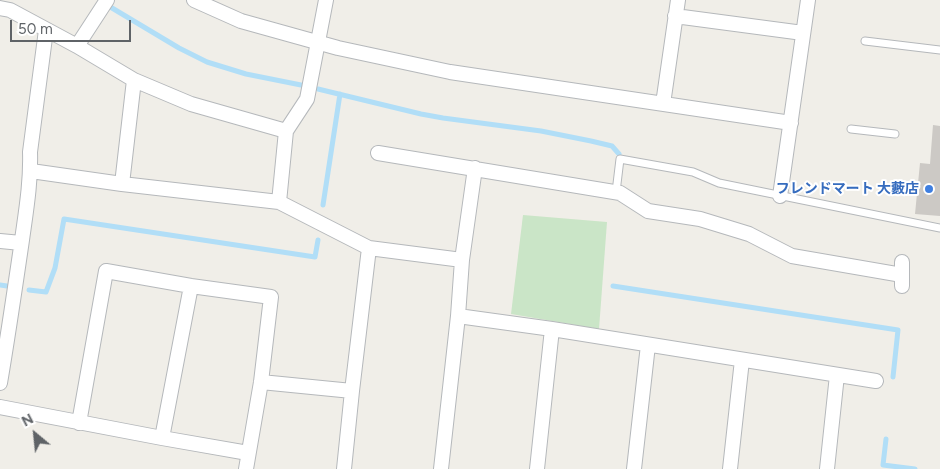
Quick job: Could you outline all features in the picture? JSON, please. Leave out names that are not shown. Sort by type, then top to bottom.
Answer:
[{"type":"street","points":[[77,46],[107,0]]},
{"type":"street","points":[[194,0],[241,21],[338,48],[450,72],[790,123]]},
{"type":"street","points":[[278,202],[286,131],[307,99],[326,0]]},
{"type":"street","points":[[663,104],[678,0]]},
{"type":"street","points":[[780,196],[808,0]]},
{"type":"street","points":[[0,8],[10,10],[77,46],[134,80],[191,104],[286,131]]},
{"type":"street","points":[[676,16],[803,33]]},
{"type":"street","points":[[0,383],[4,336],[21,243],[31,172],[30,152],[46,30]]},
{"type":"street","points":[[122,184],[134,80]]},
{"type":"street","points":[[378,153],[616,192],[648,210],[700,218],[749,234],[792,256],[902,274]]},
{"type":"street","points":[[441,469],[458,316],[462,260],[475,168]]},
{"type":"street","points":[[31,172],[278,202],[370,248],[462,260]]},
{"type":"street","points":[[0,241],[21,243]]},
{"type":"street","points":[[344,469],[370,248]]},
{"type":"street","points":[[79,422],[106,271],[191,286],[271,297],[246,469]]},
{"type":"street","points":[[162,438],[191,286]]},
{"type":"street","points":[[458,316],[552,329],[876,381]]},
{"type":"street","points":[[537,469],[552,329]]},
{"type":"street","points":[[634,469],[648,345]]},
{"type":"street","points":[[730,469],[742,360]]},
{"type":"street","points":[[827,469],[837,375]]},
{"type":"street","points":[[260,382],[352,391]]},
{"type":"street","points":[[0,407],[162,438],[248,452]]},
{"type":"lane","points":[[865,41],[940,50]]},
{"type":"lane","points":[[851,129],[895,134]]},
{"type":"lane","points":[[616,192],[620,159],[692,172],[719,184],[940,228]]},
{"type":"green space","points":[[523,215],[607,222],[599,329],[511,314]]},
{"type":"building","name":"フレンドマート 大藪店","points":[[933,125],[940,126],[940,216],[915,214],[920,163],[930,164]]},
{"type":"waterway","points":[[112,8],[179,48],[207,62],[246,74],[301,85]]},
{"type":"waterway","points":[[318,89],[421,114],[541,131],[591,141],[612,146],[619,154]]},
{"type":"waterway","points":[[323,205],[340,94]]},
{"type":"waterway","points":[[29,290],[46,292],[55,268],[64,219],[315,257],[318,240]]},
{"type":"waterway","points":[[0,285],[7,286]]},
{"type":"waterway","points":[[613,286],[898,330],[893,377]]},
{"type":"waterway","points":[[886,439],[883,465],[915,469]]},
{"type":"place","name":"フレンドマート 大藪店","points":[[929,189]]}]
